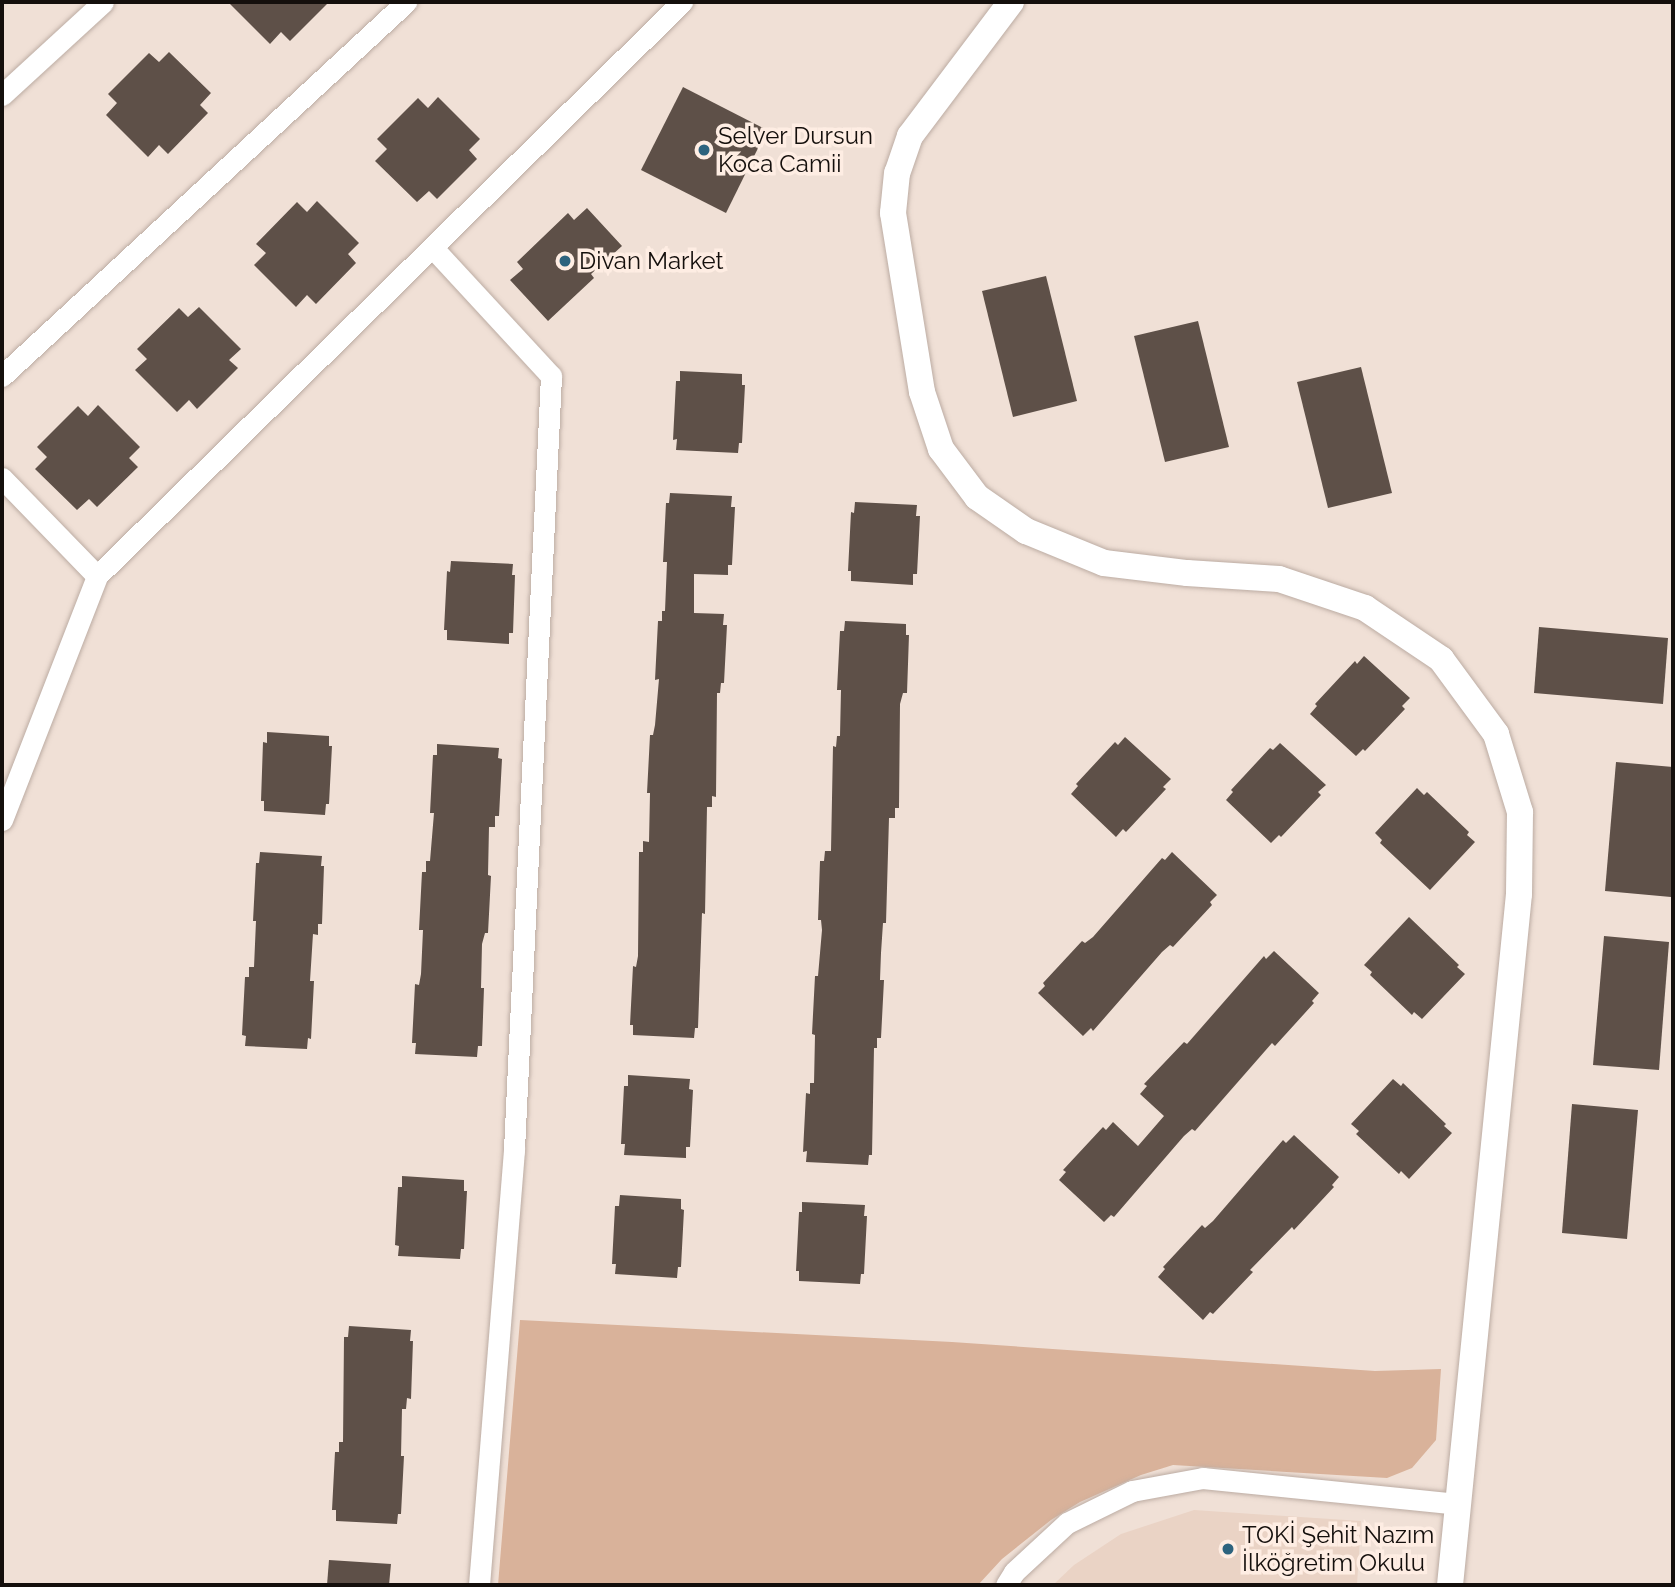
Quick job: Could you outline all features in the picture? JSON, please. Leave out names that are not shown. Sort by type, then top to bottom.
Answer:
[{"type":"street","points":[[2,95],[103,2]]},
{"type":"street","points":[[2,376],[406,2]]},
{"type":"street","points":[[2,820],[97,576],[682,2]]},
{"type":"street","points":[[1011,2],[910,136],[897,173],[893,213],[895,226],[922,392],[941,449],[976,497],[1026,531],[1104,563],[1187,573],[1279,579],[1365,608],[1441,659],[1496,734],[1520,812],[1519,894],[1450,1585]]},
{"type":"street","points":[[433,248],[551,376],[514,1150],[479,1585]]},
{"type":"street","points":[[2,478],[97,576]]},
{"type":"street","points":[[1006,1585],[1014,1572],[1067,1523],[1132,1491],[1203,1478],[1457,1504]]},
{"type":"shaded area","points":[[520,1320],[952,1342],[1375,1371],[1441,1369],[1436,1440],[1412,1468],[1387,1478],[1173,1465],[1141,1475],[1080,1502],[1051,1520],[1002,1559],[978,1585],[498,1585]]},
{"type":"shaded area","name":"TOKİ Şehit Nazım İlköğretim Okulu","points":[[1194,1510],[1361,1521],[1357,1585],[1053,1585],[1074,1565],[1121,1534]]},
{"type":"building","points":[[228,2],[329,2],[290,41],[281,32],[270,44]]},
{"type":"building","points":[[169,52],[211,93],[200,105],[208,113],[168,154],[159,145],[148,157],[106,115],[117,103],[108,94],[149,53],[159,62]]},
{"type":"building","name":"Selver Dursun Koca Camii","points":[[683,87],[767,130],[726,213],[641,170]]},
{"type":"building","points":[[438,97],[480,139],[469,150],[477,159],[437,199],[429,191],[417,202],[375,161],[387,149],[377,139],[418,98],[428,108]]},
{"type":"building","points":[[317,201],[359,243],[348,254],[356,263],[316,304],[307,295],[296,307],[254,265],[266,253],[256,244],[297,202],[307,212]]},
{"type":"building","points":[[587,208],[622,246],[591,274],[594,278],[548,321],[510,280],[523,269],[517,262],[568,213],[574,220]]},
{"type":"building","points":[[1046,276],[1077,401],[1013,417],[982,291]]},
{"type":"building","points":[[199,307],[241,349],[229,360],[238,368],[197,409],[189,400],[177,412],[135,370],[147,359],[137,349],[179,308],[188,317]]},
{"type":"building","points":[[1198,321],[1229,447],[1165,462],[1134,336]]},
{"type":"building","points":[[1361,367],[1392,493],[1328,508],[1297,382]]},
{"type":"building","points":[[680,371],[742,374],[742,385],[745,385],[742,443],[739,443],[738,453],[676,450],[677,439],[673,440],[676,381],[680,381]]},
{"type":"building","points":[[98,405],[140,447],[129,458],[138,467],[97,507],[89,499],[77,510],[35,469],[47,457],[37,447],[78,406],[88,416]]},
{"type":"building","points":[[670,493],[732,496],[731,507],[735,507],[732,565],[728,565],[728,575],[694,574],[694,613],[724,614],[723,625],[727,625],[724,683],[721,683],[720,693],[717,693],[716,797],[712,796],[712,807],[707,807],[705,914],[702,913],[698,1028],[695,1028],[694,1038],[633,1035],[633,1025],[630,1025],[633,966],[636,967],[638,956],[639,852],[643,852],[643,841],[649,842],[650,793],[647,793],[650,735],[653,735],[655,725],[659,679],[655,680],[658,621],[662,621],[662,611],[665,611],[667,562],[663,562],[666,503],[669,503]]},
{"type":"building","points":[[855,502],[917,505],[916,516],[920,516],[917,574],[913,574],[913,585],[851,581],[851,571],[848,571],[851,512],[854,513]]},
{"type":"building","points":[[451,561],[513,564],[513,633],[509,633],[509,644],[447,640],[447,630],[444,630],[447,571],[450,572]]},
{"type":"building","points":[[845,621],[906,624],[906,635],[909,635],[907,693],[903,693],[900,704],[899,808],[895,808],[895,818],[889,818],[886,923],[883,923],[880,980],[884,980],[881,1038],[877,1038],[877,1048],[874,1048],[872,1155],[869,1155],[868,1165],[806,1162],[807,1151],[803,1152],[806,1093],[810,1094],[810,1083],[814,1083],[815,1035],[812,1034],[815,976],[818,976],[822,930],[821,920],[818,920],[820,861],[824,861],[825,851],[831,851],[833,746],[836,747],[837,736],[840,736],[841,690],[837,690],[840,631],[844,631]]},
{"type":"building","points":[[1539,627],[1668,638],[1663,704],[1534,693]]},
{"type":"building","points":[[1364,656],[1410,698],[1402,706],[1405,709],[1365,751],[1363,749],[1356,756],[1310,714],[1317,706],[1315,704],[1355,661],[1357,664]]},
{"type":"building","points":[[267,732],[329,736],[329,746],[332,746],[329,804],[326,804],[325,815],[264,811],[264,801],[261,801],[263,742],[267,743]]},
{"type":"building","points":[[1125,737],[1171,779],[1163,787],[1166,789],[1126,832],[1123,829],[1116,837],[1071,794],[1078,786],[1076,784],[1115,742],[1118,745]]},
{"type":"building","points":[[1280,743],[1326,785],[1318,792],[1321,795],[1281,837],[1279,835],[1271,843],[1226,800],[1233,792],[1231,790],[1270,748],[1273,750]]},
{"type":"building","points":[[437,744],[499,748],[498,758],[502,759],[499,816],[495,816],[495,827],[489,827],[488,875],[491,876],[488,933],[485,933],[482,944],[482,1046],[478,1046],[477,1057],[415,1054],[416,1043],[412,1043],[415,984],[419,985],[421,974],[423,930],[419,930],[422,872],[426,872],[426,861],[430,861],[434,813],[430,813],[433,755],[437,755]]},
{"type":"building","points":[[1616,762],[1673,767],[1671,897],[1605,891]]},
{"type":"building","points":[[1417,788],[1424,795],[1427,792],[1469,832],[1467,835],[1475,842],[1430,890],[1380,843],[1382,840],[1375,833]]},
{"type":"building","points":[[260,852],[322,856],[322,924],[318,924],[318,935],[313,934],[310,981],[314,981],[311,1039],[308,1038],[307,1049],[245,1046],[246,1036],[242,1035],[245,977],[249,977],[249,967],[254,967],[256,863],[259,863]]},
{"type":"building","points":[[1172,852],[1217,895],[1210,902],[1212,905],[1173,947],[1170,945],[1162,952],[1093,1031],[1091,1028],[1083,1036],[1038,993],[1045,986],[1043,983],[1082,941],[1085,943],[1093,937],[1162,858],[1165,860]]},
{"type":"building","points":[[1409,917],[1465,974],[1422,1019],[1414,1012],[1412,1015],[1370,975],[1372,972],[1364,965]]},
{"type":"building","points":[[1604,936],[1669,942],[1659,1070],[1593,1065]]},
{"type":"building","points":[[1274,951],[1319,993],[1312,1001],[1314,1003],[1275,1046],[1272,1043],[1195,1131],[1192,1129],[1184,1136],[1114,1217],[1111,1215],[1104,1222],[1059,1180],[1066,1172],[1063,1170],[1103,1127],[1106,1130],[1113,1122],[1138,1146],[1164,1116],[1140,1094],[1147,1086],[1144,1084],[1184,1042],[1187,1044],[1264,956],[1266,959]]},
{"type":"building","points":[[628,1075],[690,1079],[689,1089],[693,1090],[690,1147],[686,1147],[686,1158],[624,1155],[625,1144],[621,1144],[624,1086],[628,1086]]},
{"type":"building","points":[[1393,1079],[1401,1086],[1403,1083],[1452,1133],[1409,1179],[1401,1171],[1399,1174],[1356,1134],[1359,1131],[1351,1124]]},
{"type":"building","points":[[1572,1104],[1638,1110],[1627,1239],[1562,1233]]},
{"type":"building","points":[[1294,1135],[1339,1177],[1332,1185],[1334,1187],[1294,1230],[1292,1227],[1250,1270],[1253,1272],[1213,1314],[1210,1312],[1203,1320],[1158,1277],[1165,1269],[1163,1267],[1202,1225],[1205,1228],[1213,1221],[1283,1140],[1286,1143]]},
{"type":"building","points":[[402,1176],[464,1180],[464,1191],[467,1191],[464,1249],[461,1249],[460,1259],[398,1256],[399,1246],[395,1245],[398,1187],[402,1187]]},
{"type":"building","points":[[620,1195],[681,1199],[681,1209],[684,1210],[681,1267],[678,1267],[677,1278],[615,1274],[616,1264],[612,1264],[615,1206],[619,1206]]},
{"type":"building","points":[[802,1202],[865,1205],[864,1216],[867,1216],[864,1274],[861,1274],[860,1284],[799,1281],[799,1271],[796,1271],[799,1212],[802,1212]]},
{"type":"building","points":[[349,1326],[411,1330],[411,1399],[407,1398],[406,1409],[402,1409],[401,1456],[404,1456],[401,1514],[398,1514],[397,1524],[336,1521],[336,1510],[332,1510],[335,1452],[339,1452],[339,1442],[343,1442],[344,1337],[348,1337]]},
{"type":"building","points":[[329,1560],[391,1564],[389,1585],[327,1585]]},
{"type":"place","name":"Selver Dursun Koca Camii","points":[[704,150]]},
{"type":"place","name":"Divan Market","points":[[565,261]]},
{"type":"place","name":"TOKİ Şehit Nazım İlköğretim Okulu","points":[[1228,1549]]}]
